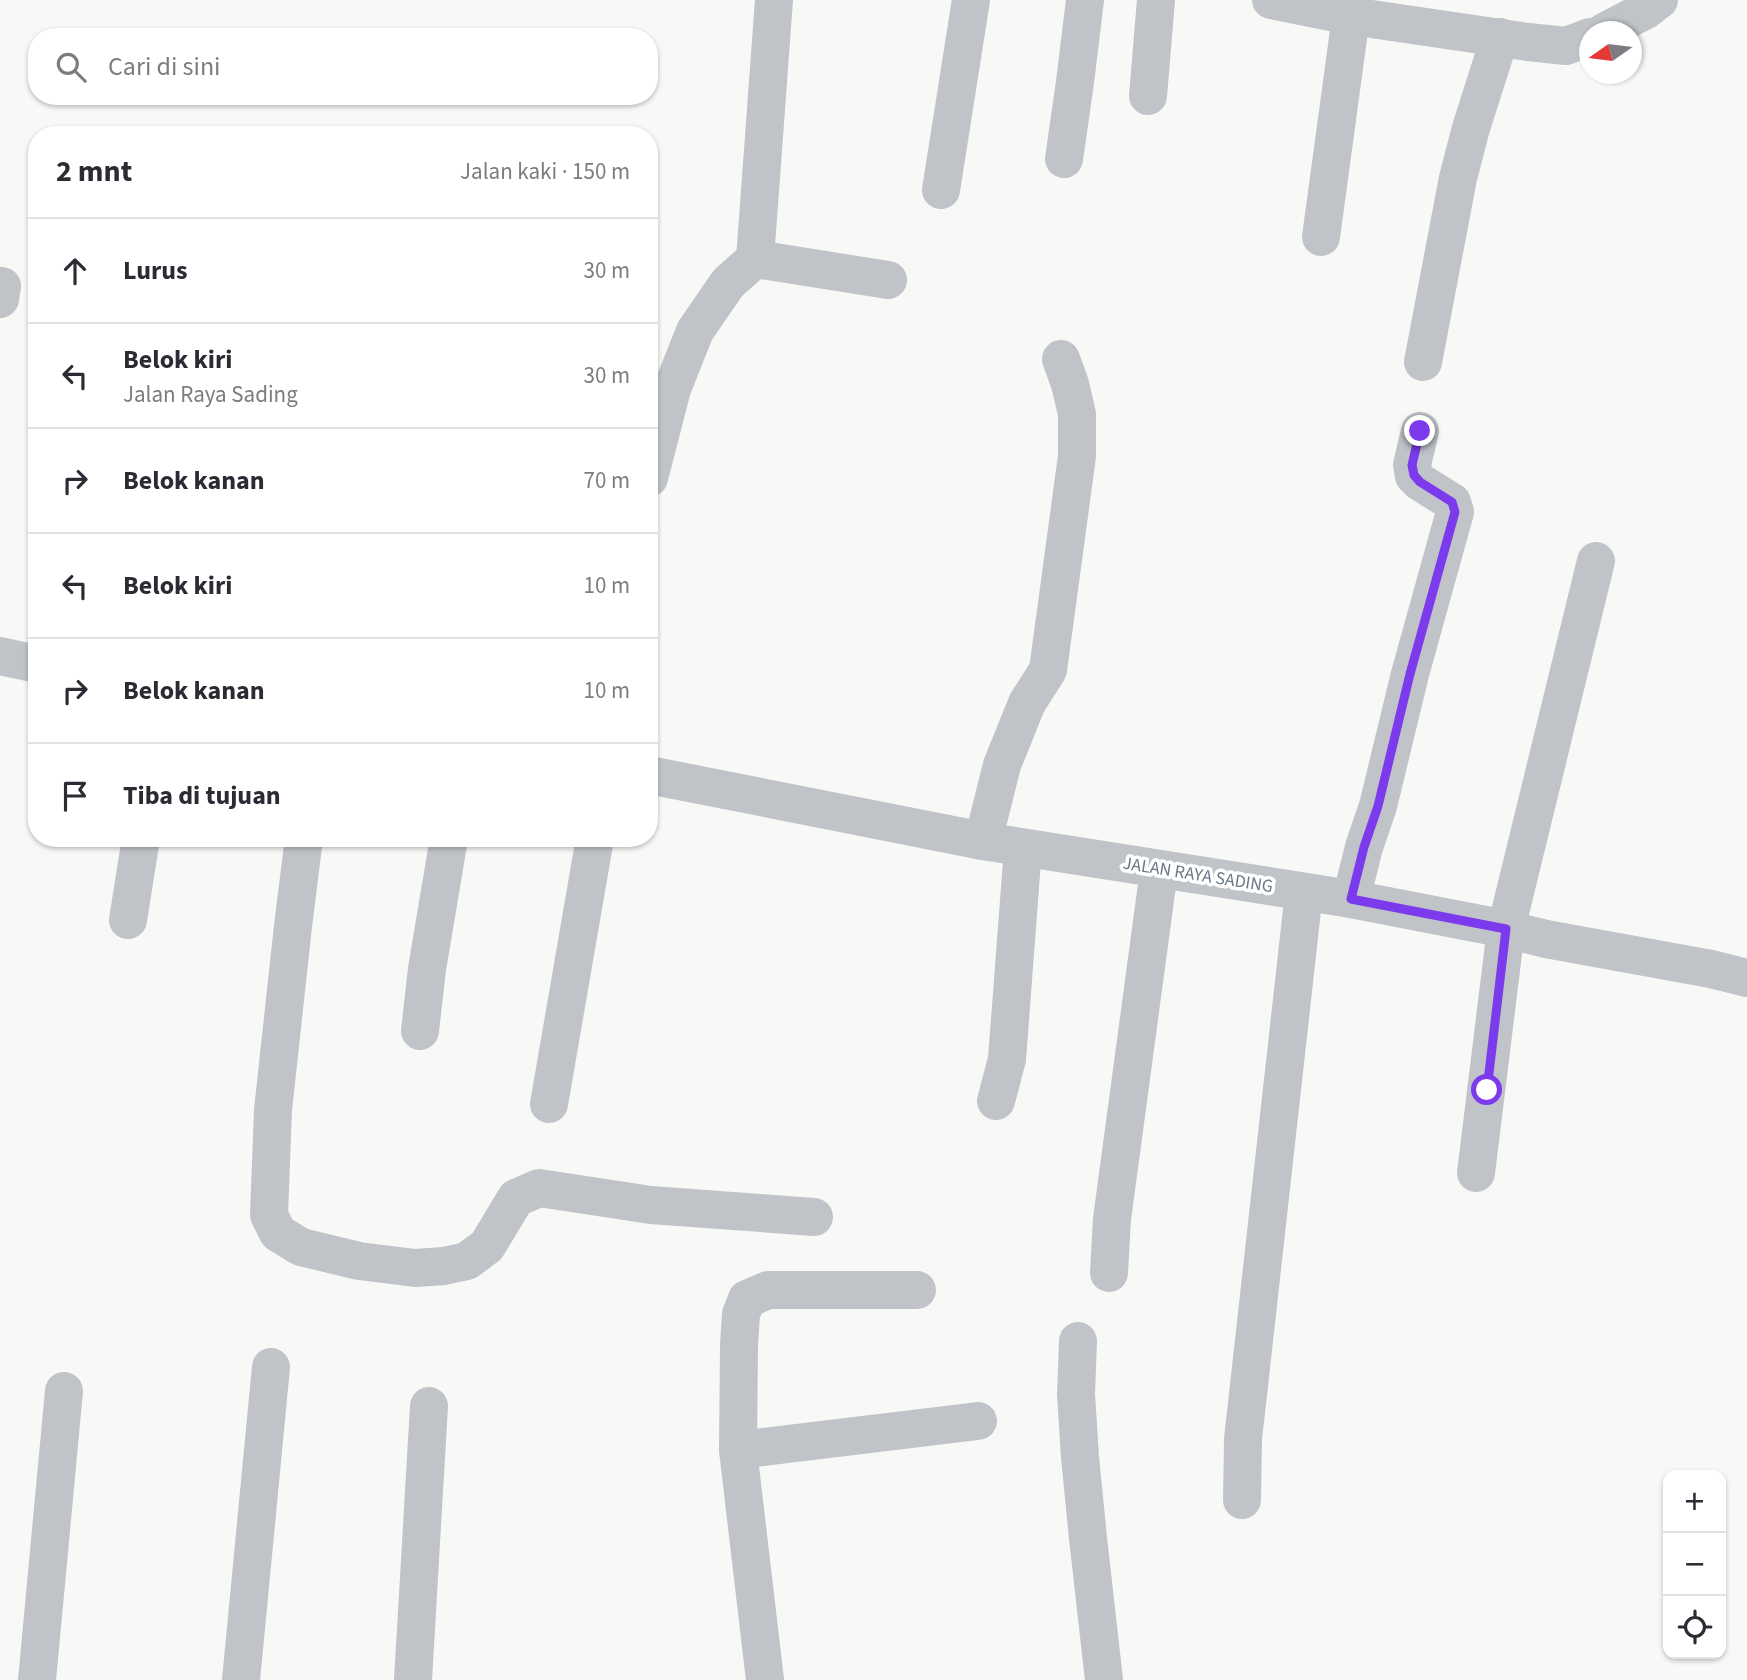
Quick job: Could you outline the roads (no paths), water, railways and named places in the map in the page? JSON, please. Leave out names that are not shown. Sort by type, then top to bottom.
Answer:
[{"type":"street","points":[[658,443],[672,389],[695,331],[728,283],[755,259],[774,0]]},
{"type":"street","points":[[941,190],[971,0]]},
{"type":"street","points":[[1064,159],[1084,0]]},
{"type":"street","points":[[1148,96],[1156,0]]},
{"type":"street","points":[[1271,0],[1351,16],[1528,42],[1566,46],[1579,39]]},
{"type":"street","points":[[1614,21],[1646,10],[1659,0]]},
{"type":"street","points":[[1321,237],[1351,16]]},
{"type":"street","points":[[1423,362],[1461,166],[1500,37]]},
{"type":"street","points":[[755,259],[888,280]]},
{"type":"street","points":[[983,841],[1002,765],[1027,703],[1048,670],[1077,456],[1077,414],[1061,359]]},
{"type":"street","points":[[1351,899],[1455,512],[1452,502],[1420,482],[1414,475],[1412,465],[1420,431]]},
{"type":"street","points":[[1476,1173],[1506,929],[1596,561]]},
{"type":"street","points":[[0,656],[28,662]]},
{"type":"street","name":"JALAN RAYA SADING","points":[[658,777],[983,841],[1351,899],[1747,978]]},
{"type":"street","points":[[128,920],[140,847]]},
{"type":"street","points":[[303,847],[273,1110],[269,1215],[278,1233],[301,1247],[359,1261],[415,1268],[467,1261],[487,1246],[516,1198],[539,1188],[651,1205],[814,1216]]},
{"type":"street","points":[[421,1031],[427,969],[447,847]]},
{"type":"street","points":[[549,1104],[593,847]]},
{"type":"street","points":[[996,1101],[1007,1059],[1023,848]]},
{"type":"street","points":[[1109,1273],[1112,1219],[1159,870]]},
{"type":"street","points":[[1242,1500],[1242,1439],[1304,891]]},
{"type":"street","points":[[765,1680],[738,1450],[738,1345],[741,1314],[747,1299],[768,1290],[917,1290]]},
{"type":"street","points":[[1078,1341],[1076,1394],[1104,1680]]},
{"type":"street","points":[[241,1680],[271,1367]]},
{"type":"street","points":[[37,1680],[64,1391]]},
{"type":"street","points":[[413,1680],[429,1406]]},
{"type":"street","points":[[738,1450],[978,1421]]}]
